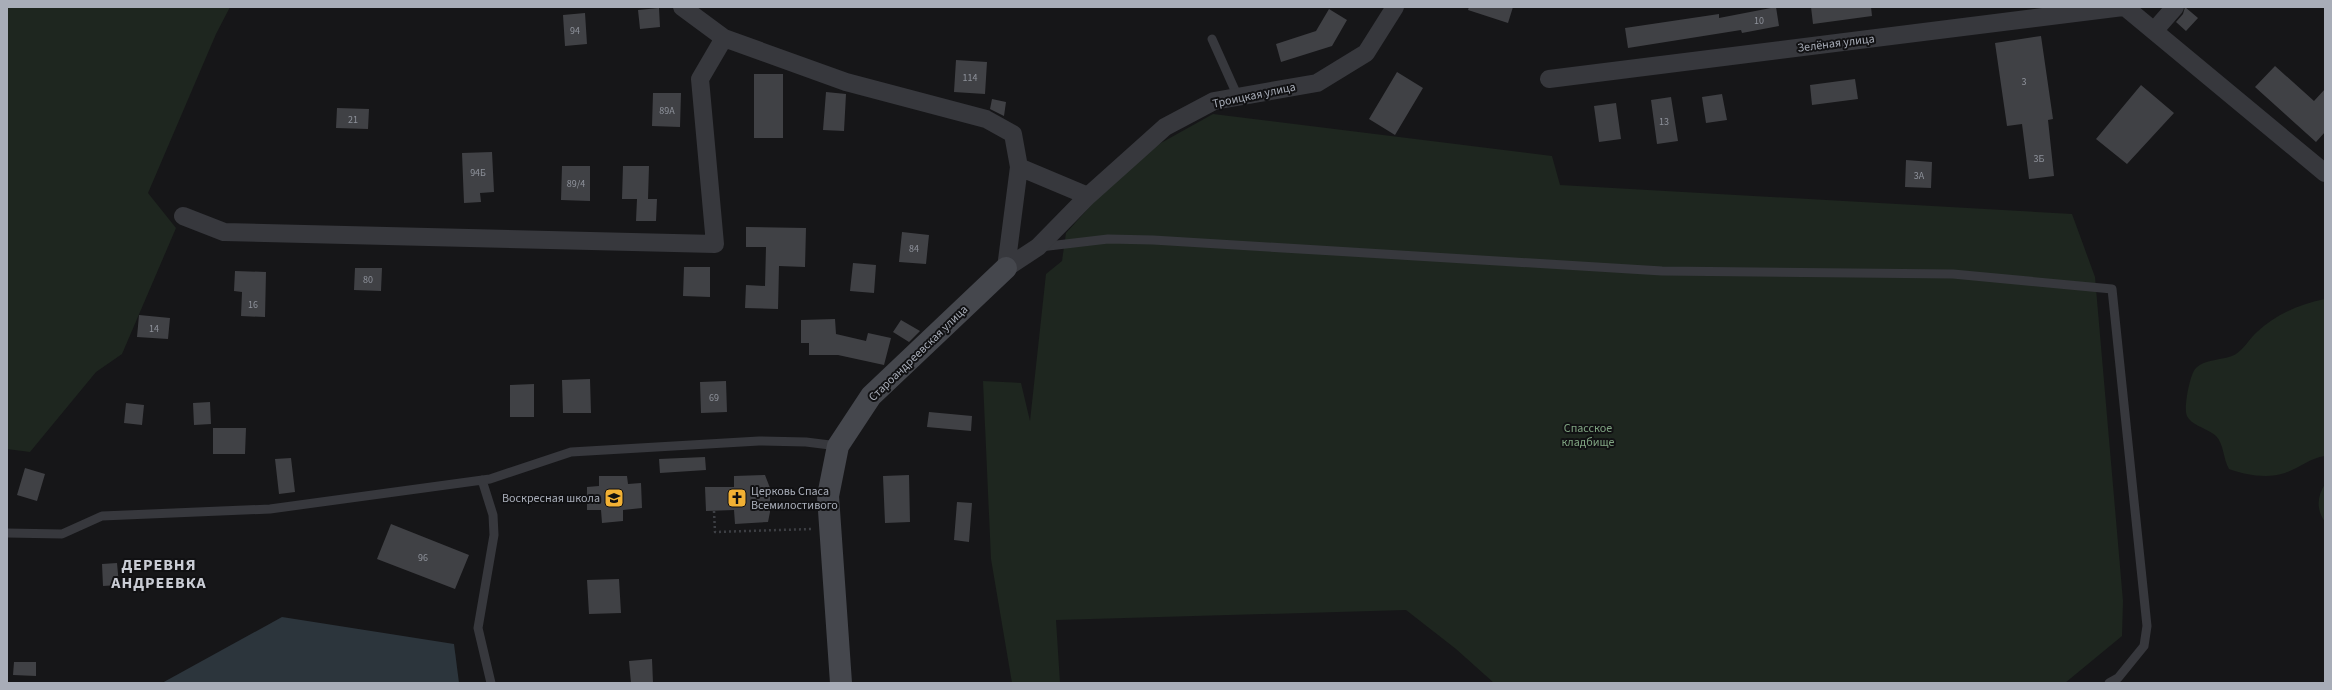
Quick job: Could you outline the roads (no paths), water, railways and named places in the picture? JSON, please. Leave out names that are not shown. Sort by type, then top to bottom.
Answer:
[{"type":"street","points":[[682,7],[724,38],[846,82],[986,119],[1013,134],[1019,167],[1006,268]]},
{"type":"street","name":"Троицкая улица","points":[[1006,268],[1038,247],[1135,151],[1166,126],[1214,101],[1317,82],[1366,53],[1396,7]]},
{"type":"street","points":[[2124,7],[2325,173]]},
{"type":"street","name":"Зелёная улица","points":[[1548,79],[2124,7]]},
{"type":"street","points":[[2154,31],[2175,7]]},
{"type":"street","points":[[183,216],[224,232],[715,244],[700,79],[724,38]]},
{"type":"street","points":[[1019,167],[1088,196]]},
{"type":"street","name":"Староандреевская улица","points":[[841,683],[828,496],[838,446],[871,396],[1006,268]]},
{"type":"lane","points":[[1212,40],[1238,97]]},
{"type":"lane","points":[[1038,247],[1108,239],[1153,240],[1662,271],[1952,274],[2112,289],[2147,626],[2144,646],[2118,678],[2109,683]]},
{"type":"lane","points":[[7,533],[62,534],[102,516],[270,509],[482,480],[571,452],[759,441],[806,442],[838,446]]},
{"type":"lane","points":[[482,480],[493,515],[494,535],[478,628],[491,683]]},
{"type":"place","name":"Воскресная школа","points":[[614,498]]},
{"type":"place","name":"Церковь Спаса Всемилостивого","points":[[737,498]]},
{"type":"district","name":"ДЕРЕВНЯ АНДРЕЕВКА","points":[[159,573]]},
{"type":"park label","name":"Спасское кладбище","points":[[1588,435]]}]
